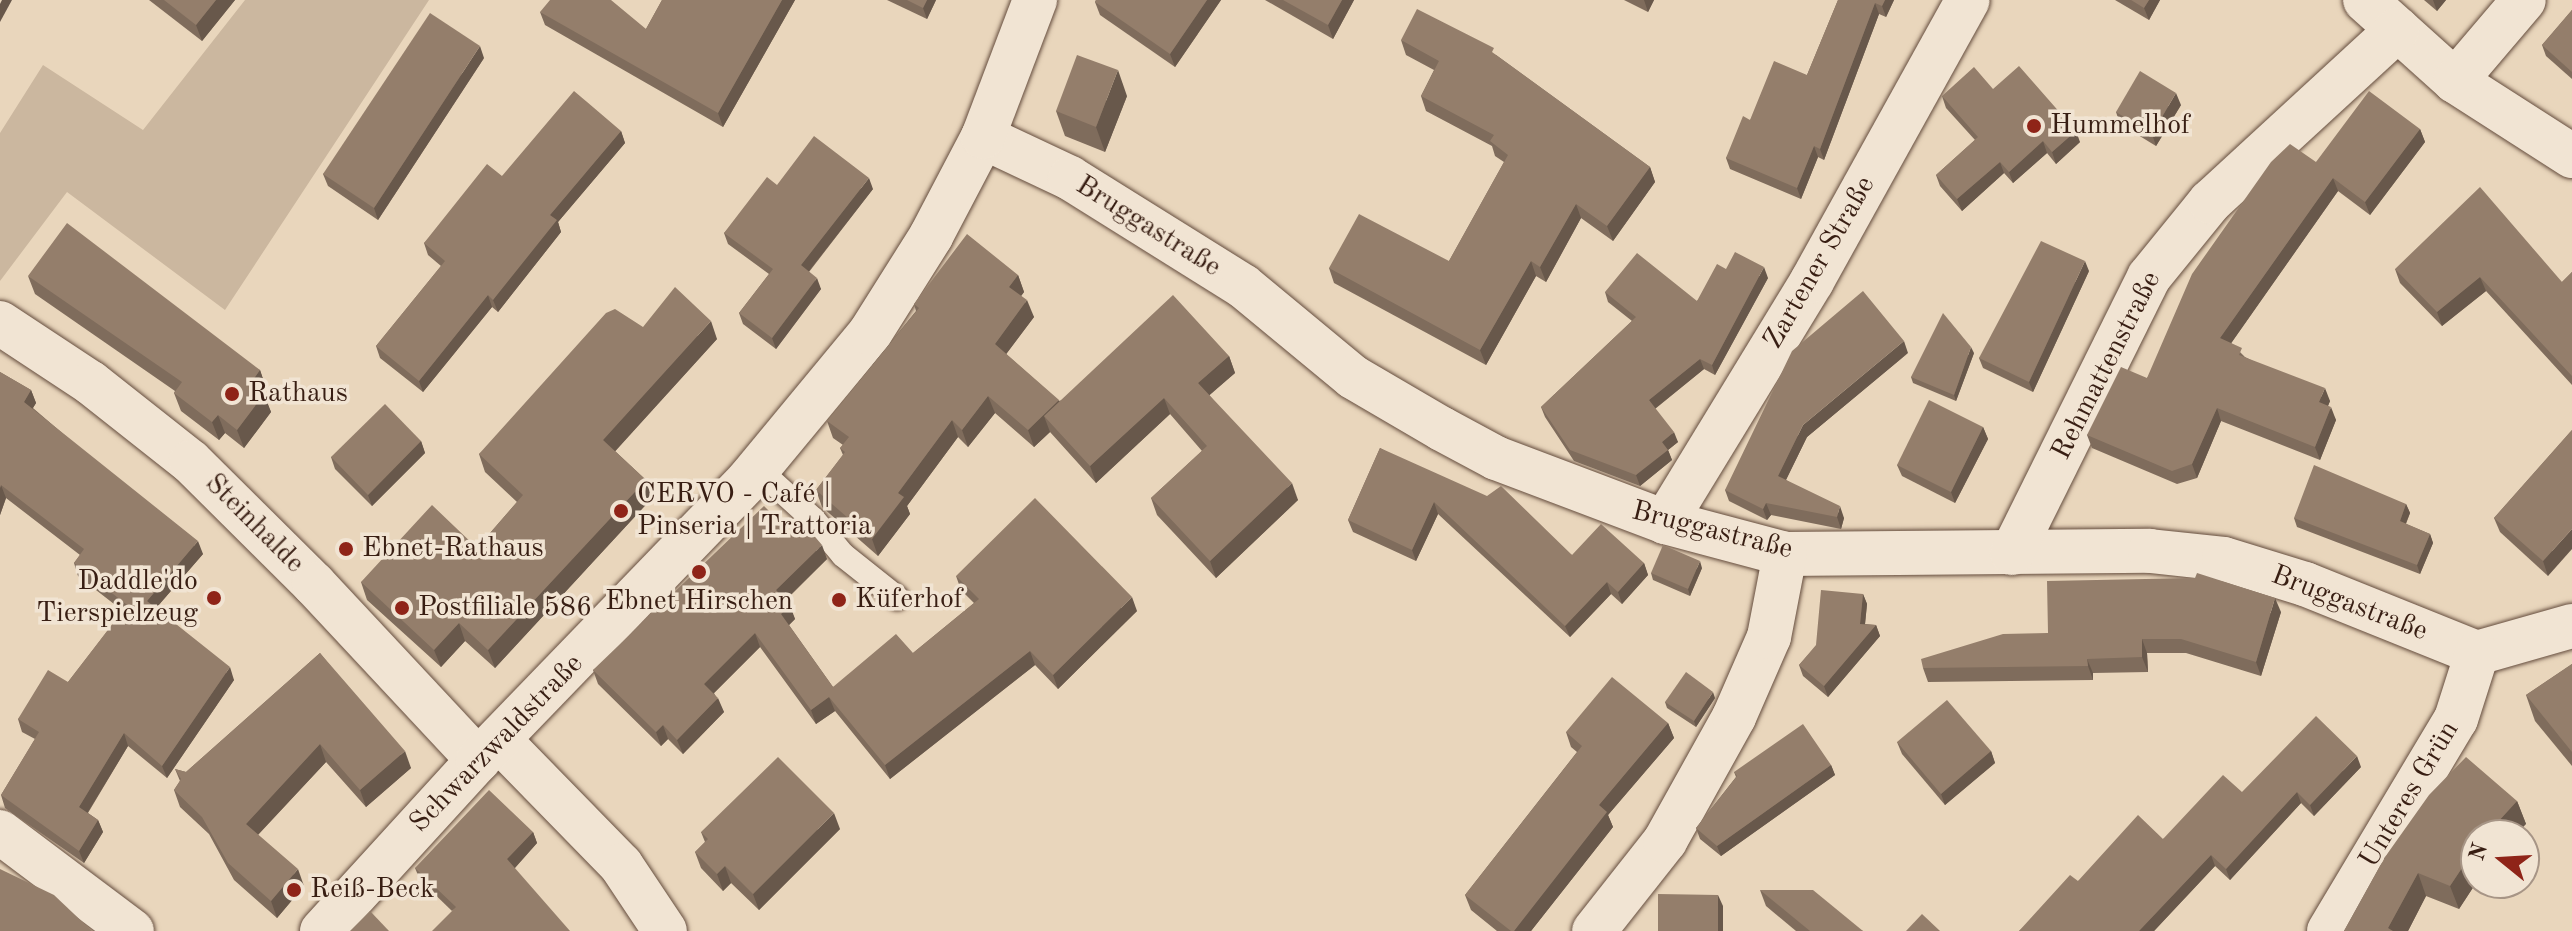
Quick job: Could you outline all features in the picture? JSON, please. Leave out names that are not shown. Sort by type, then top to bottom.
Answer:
[{"type":"street","name":"Schwarzwaldstraße","points":[[322,931],[489,750],[758,469],[870,333],[931,236],[983,137],[1035,0]]},
{"type":"street","name":"Zartener Straße","points":[[1665,522],[1812,281],[1968,0]]},
{"type":"street","points":[[2365,0],[2455,81],[2572,156]]},
{"type":"street","points":[[2455,81],[2524,0]]},
{"type":"street","name":"Rehmattenstraße","points":[[2012,553],[2149,277],[2210,202],[2398,29]]},
{"type":"street","name":"Bruggastraße","points":[[983,137],[1070,178],[1243,286],[1353,377],[1442,429],[1496,458],[1665,522],[1785,554],[2150,551],[2224,559],[2305,584],[2477,653]]},
{"type":"street","name":"Steinhalde","points":[[0,323],[91,383],[191,462],[489,750],[621,865],[665,931]]},
{"type":"street","points":[[1594,931],[1665,841],[1734,717],[1769,637],[1785,554]]},
{"type":"street","points":[[2477,653],[2572,626]]},
{"type":"street","name":"Unteres Grün","points":[[2329,931],[2456,719],[2477,653]]},
{"type":"street","points":[[0,832],[132,931]]},
{"type":"lane","points":[[758,469],[813,519],[843,555],[897,598]]},
{"type":"shaded area","points":[[245,0],[429,0],[225,310],[67,192],[0,281],[0,133],[43,65],[143,130]]},
{"type":"building","points":[[164,0],[216,0],[196,25]]},
{"type":"building","points":[[550,0],[611,0],[646,29],[662,0],[782,0],[718,113],[540,12]]},
{"type":"building","points":[[907,0],[927,0],[923,8]]},
{"type":"building","points":[[1096,0],[1207,0],[1170,54]]},
{"type":"building","points":[[1283,0],[1342,0],[1328,25]]},
{"type":"building","points":[[1838,0],[1885,0],[1882,6],[1875,3],[1820,149],[1814,146],[1797,188],[1726,158],[1743,116],[1750,120],[1774,61],[1807,75]]},
{"type":"building","points":[[2131,0],[2149,0],[2144,8]]},
{"type":"building","points":[[1417,9],[1494,48],[1492,52],[1650,167],[1607,226],[1576,204],[1540,267],[1531,261],[1480,350],[1329,268],[1359,214],[1449,261],[1508,155],[1490,141],[1494,135],[1421,96],[1439,61],[1401,40]]},
{"type":"building","points":[[2572,10],[2572,72],[2542,45]]},
{"type":"building","points":[[430,13],[480,46],[374,208],[323,174]]},
{"type":"building","points":[[1077,55],[1118,70],[1096,127],[1056,111]]},
{"type":"building","points":[[2019,66],[2076,131],[2052,152],[2043,141],[2009,172],[2000,162],[1957,199],[1936,175],[1978,137],[1942,96],[1974,67],[1993,89]]},
{"type":"building","points":[[2140,71],[2176,93],[2152,134],[2116,112]]},
{"type":"building","points":[[574,91],[621,131],[550,215],[557,220],[493,300],[488,295],[419,381],[376,346],[445,261],[424,243],[487,164],[502,176]]},
{"type":"building","points":[[2369,91],[2420,129],[2365,202],[2333,178],[2220,338],[2242,348],[2239,355],[2325,388],[2319,402],[2331,407],[2315,447],[2217,408],[2192,464],[2172,471],[2087,435],[2121,367],[2147,378],[2192,274],[2271,162],[2290,144],[2316,162]]},
{"type":"building","points":[[814,136],[869,178],[801,265],[817,278],[772,338],[739,313],[773,269],[724,233],[767,177],[777,185]]},
{"type":"building","points":[[2480,187],[2562,282],[2572,272],[2572,376],[2480,277],[2437,312],[2395,269]]},
{"type":"building","points":[[67,223],[260,370],[250,384],[264,394],[237,430],[218,415],[212,422],[174,393],[182,382],[28,276]]},
{"type":"building","points":[[967,234],[1018,275],[1009,287],[1027,300],[995,344],[1059,400],[1028,430],[988,396],[962,430],[952,420],[898,493],[904,497],[872,539],[816,490],[845,452],[840,448],[849,437],[827,421],[919,308],[914,304]]},
{"type":"building","points":[[2041,241],[2085,261],[2029,382],[1979,358]]},
{"type":"building","points":[[1735,252],[1764,267],[1712,365],[1700,359],[1649,400],[1674,432],[1662,442],[1668,450],[1636,475],[1570,450],[1541,407],[1636,317],[1605,292],[1637,253],[1697,301],[1717,264],[1726,269]]},
{"type":"building","points":[[675,287],[711,321],[603,440],[646,480],[488,650],[459,623],[434,650],[361,582],[432,505],[477,548],[523,495],[479,454],[606,313],[615,309],[643,327]]},
{"type":"building","points":[[1863,291],[1904,341],[1803,425],[1778,476],[1840,506],[1837,517],[1766,503],[1763,509],[1725,490],[1792,351]]},
{"type":"building","points":[[1173,295],[1229,356],[1198,383],[1292,483],[1210,561],[1151,498],[1207,446],[1164,398],[1090,466],[1044,416]]},
{"type":"building","points":[[1943,313],[1971,347],[1954,395],[1911,377]]},
{"type":"building","points":[[0,372],[31,390],[24,402],[198,541],[147,601],[230,667],[162,766],[124,733],[79,807],[98,820],[79,851],[1,795],[39,732],[18,719],[48,670],[68,682],[127,605],[74,563],[84,549],[1,485],[0,488]]},
{"type":"building","points":[[1929,400],[1983,427],[1951,492],[1897,465]]},
{"type":"building","points":[[385,404],[421,441],[368,495],[331,457]]},
{"type":"building","points":[[2572,430],[2572,529],[2543,561],[2494,518]]},
{"type":"building","points":[[1380,448],[1487,496],[1501,486],[1572,555],[1601,524],[1644,563],[1618,592],[1607,582],[1565,626],[1434,502],[1412,550],[1348,520]]},
{"type":"building","points":[[2314,465],[2406,504],[2400,521],[2430,534],[2417,565],[2294,518]]},
{"type":"building","points":[[1035,498],[1132,597],[1053,675],[1030,651],[885,765],[829,697],[811,710],[755,633],[704,684],[718,698],[677,740],[663,725],[656,732],[593,670],[764,506],[789,531],[799,518],[822,545],[776,590],[790,605],[781,614],[833,687],[896,634],[913,653],[979,599],[956,576]]},
{"type":"building","points":[[1663,545],[1700,561],[1688,589],[1651,573]]},
{"type":"building","points":[[2197,573],[2275,598],[2256,662],[2181,639],[2142,639],[2142,657],[2087,659],[2088,666],[1923,668],[1921,659],[2003,634],[2048,633],[2047,581],[2195,578]]},
{"type":"building","points":[[1821,590],[1863,594],[1860,624],[1876,625],[1824,686],[1799,665],[1816,645]]},
{"type":"building","points":[[320,653],[405,751],[360,790],[320,744],[246,824],[298,869],[271,901],[228,863],[202,817],[174,790],[181,779],[175,769],[186,772]]},
{"type":"building","points":[[2572,664],[2572,752],[2526,695]]},
{"type":"building","points":[[1686,672],[1713,692],[1694,721],[1665,702]]},
{"type":"building","points":[[1612,677],[1668,723],[1599,805],[1607,812],[1511,931],[1465,895],[1582,746],[1566,732]]},
{"type":"building","points":[[1947,700],[1991,751],[1941,794],[1897,742]]},
{"type":"building","points":[[2316,716],[2357,756],[2310,805],[2297,792],[2226,869],[2211,855],[2139,931],[2019,931],[2070,875],[2078,881],[2138,815],[2163,839],[2223,775],[2242,792]]},
{"type":"building","points":[[1803,724],[1831,765],[1717,846],[1696,828],[1737,776],[1734,772]]},
{"type":"building","points":[[778,757],[834,813],[753,894],[725,866],[717,874],[695,852],[708,839],[701,832]]},
{"type":"building","points":[[2466,757],[2517,801],[2501,819],[2460,819],[2460,871],[2450,886],[2418,873],[2388,928],[2393,931],[2344,931],[2385,857],[2429,795]]},
{"type":"building","points":[[489,790],[533,832],[507,859],[570,931],[432,931],[456,907],[415,868]]},
{"type":"building","points":[[0,869],[54,895],[92,931],[0,931]]},
{"type":"building","points":[[1760,890],[1813,890],[1863,931],[1810,931]]},
{"type":"building","points":[[1658,894],[1718,895],[1718,931],[1658,931]]},
{"type":"building","points":[[370,911],[389,931],[350,931]]},
{"type":"building","points":[[1922,914],[1940,931],[1906,931]]},
{"type":"place","name":"Hummelhof","points":[[2034,126]]},
{"type":"place","name":"Rathaus","points":[[232,394]]},
{"type":"place","name":"CERVO - Café | Pinseria | Trattoria","points":[[621,511]]},
{"type":"place","name":"Ebnet-Rathaus","points":[[346,549]]},
{"type":"place","name":"Ebnet Hirschen","points":[[699,572]]},
{"type":"place","name":"Daddle'do Tierspielzeug","points":[[214,598]]},
{"type":"place","name":"Küferhof","points":[[839,600]]},
{"type":"place","name":"Postfiliale 586","points":[[402,608]]},
{"type":"place","name":"Reiß-Beck","points":[[294,890]]}]
